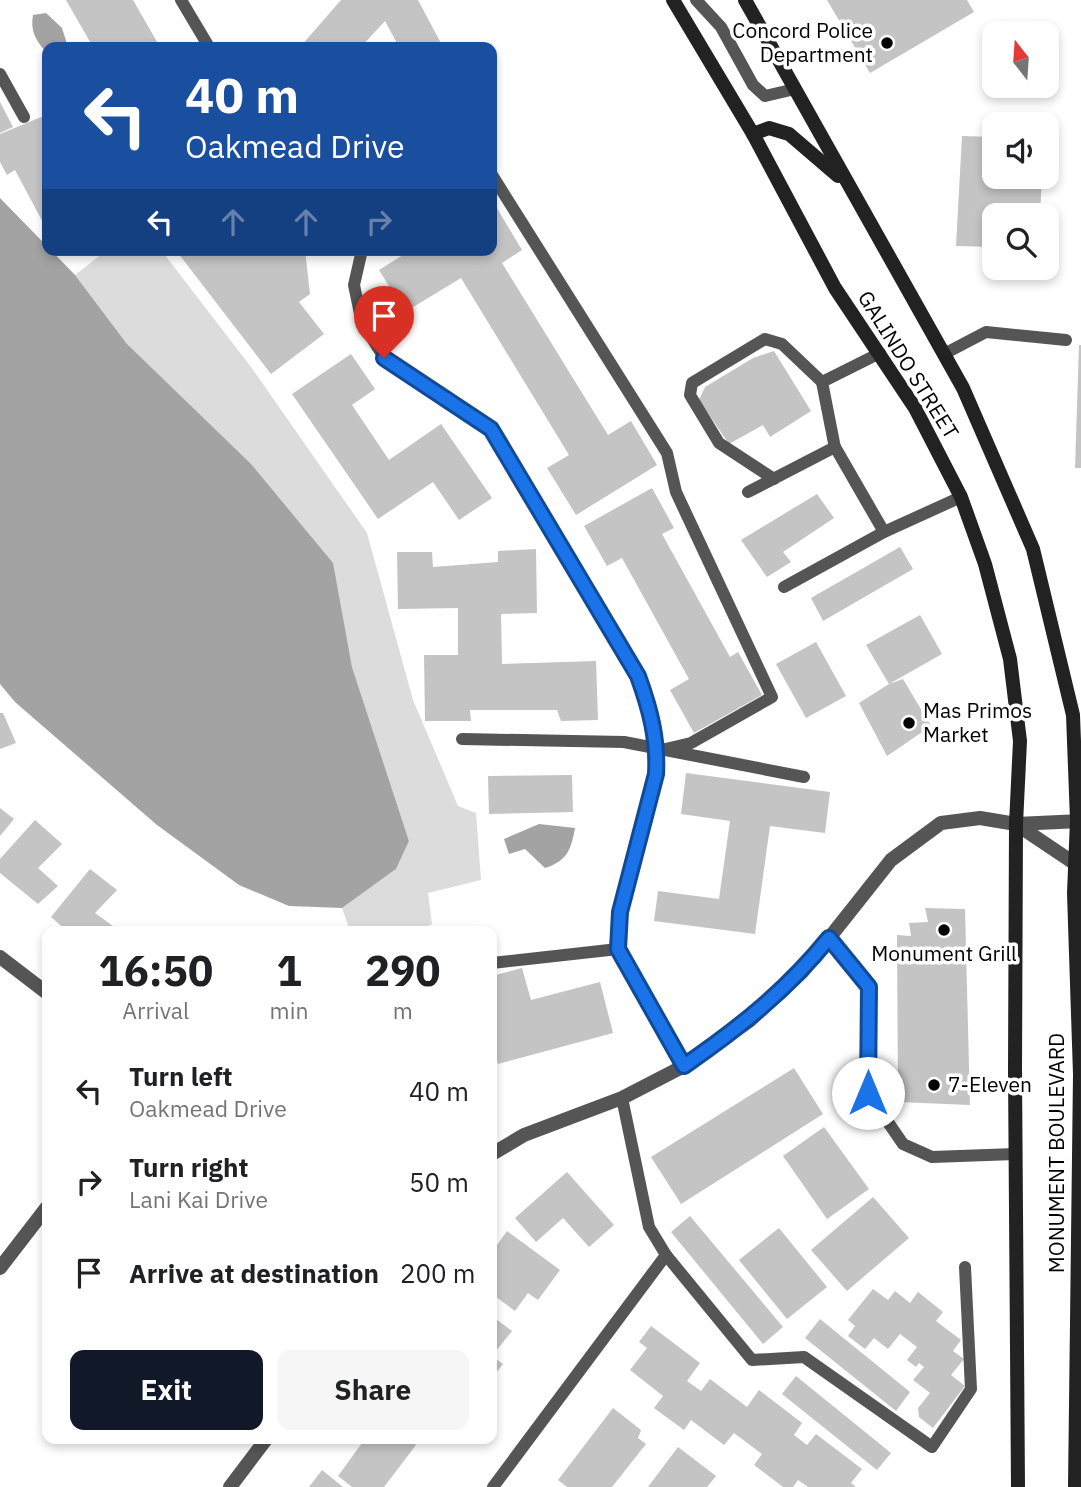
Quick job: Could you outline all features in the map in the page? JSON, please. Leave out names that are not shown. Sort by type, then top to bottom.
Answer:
[{"type":"main road","name":"GALINDO STREET","points":[[673,0],[753,134],[835,288],[915,408],[961,497],[985,564],[1010,659],[1020,741],[1016,824]]},
{"type":"main road","name":"GALINDO STREET","points":[[745,0],[963,388],[1033,549],[1073,715],[1079,820]]},
{"type":"main road","points":[[753,134],[769,128],[789,134],[808,147],[850,186]]},
{"type":"main road","name":"MONUMENT BOULEVARD","points":[[1075,1487],[1080,1074],[1077,864],[1079,820]]},
{"type":"main road","name":"MONUMENT BOULEVARD","points":[[1016,824],[1018,1487]]},
{"type":"street","points":[[497,1151],[523,1135],[622,1098],[684,1066],[749,1021],[803,971],[891,860],[941,823],[980,818],[1016,824],[1079,820]]},
{"type":"street","points":[[1016,824],[1077,864]]},
{"type":"street","points":[[0,957],[42,989]]},
{"type":"street","points":[[0,1268],[42,1213]]},
{"type":"street","points":[[230,1487],[262,1444]]},
{"type":"lane","points":[[181,0],[206,42]]},
{"type":"lane","points":[[696,0],[721,27],[753,85],[765,96],[795,89]]},
{"type":"lane","points":[[0,74],[24,117]]},
{"type":"lane","points":[[497,183],[667,453],[676,492],[772,697],[691,743],[657,751]]},
{"type":"lane","points":[[361,256],[354,285],[362,323],[384,358],[491,429],[638,676],[651,711],[657,751],[656,774],[620,912],[618,949],[684,1066]]},
{"type":"lane","points":[[944,354],[986,332],[1066,340]]},
{"type":"lane","points":[[774,479],[719,443],[690,395],[692,383],[765,339],[782,344],[822,382],[835,448],[884,532]]},
{"type":"lane","points":[[822,382],[880,353]]},
{"type":"lane","points":[[748,492],[835,448]]},
{"type":"lane","points":[[784,587],[884,532],[961,497]]},
{"type":"lane","points":[[462,739],[624,742],[657,751],[804,777]]},
{"type":"lane","points":[[829,938],[869,987],[868,1093],[903,1144],[932,1157],[1015,1154]]},
{"type":"lane","points":[[497,962],[618,949]]},
{"type":"lane","points":[[622,1098],[649,1227],[666,1255],[752,1360],[804,1357],[932,1447],[971,1389],[965,1266]]},
{"type":"lane","points":[[493,1487],[666,1255]]},
{"type":"shaded area","points":[[46,13],[62,28],[66,42],[42,42],[42,46],[33,31],[33,15]]},
{"type":"shaded area","points":[[0,198],[42,241],[42,256],[56,256],[75,275],[127,344],[251,464],[333,563],[352,667],[409,841],[396,869],[342,908],[289,906],[239,885],[157,825],[15,702],[0,684]]},
{"type":"shaded area","points":[[99,256],[166,256],[251,367],[367,533],[413,700],[458,806],[476,813],[481,880],[428,893],[432,924],[348,926],[342,908],[396,869],[409,841],[352,667],[332,563],[127,344],[75,275]]},
{"type":"shaded area","points":[[539,824],[575,828],[567,854],[545,868],[525,849],[509,854],[504,839]]},
{"type":"building","points":[[66,0],[133,0],[157,42],[90,42]]},
{"type":"building","points":[[341,0],[418,0],[440,42],[396,42],[385,21],[366,42],[304,42]]},
{"type":"building","name":"Concord Police Department","points":[[827,0],[967,0],[974,12],[870,73]]},
{"type":"building","points":[[0,102],[13,127],[0,133]]},
{"type":"building","points":[[42,117],[42,221],[15,170],[7,175],[0,162],[0,134]]},
{"type":"building","points":[[962,136],[982,137],[982,189],[1041,189],[1041,203],[982,203],[982,247],[956,246]]},
{"type":"building","points":[[497,208],[522,250],[502,263],[608,435],[631,421],[657,465],[576,515],[547,468],[569,455],[461,278],[405,312],[379,270],[401,256],[497,256]]},
{"type":"building","points":[[180,256],[306,256],[310,294],[299,302],[324,334],[271,374]]},
{"type":"building","points":[[1079,345],[1081,468],[1075,468]]},
{"type":"building","points":[[774,351],[811,411],[770,437],[763,425],[729,444],[699,400],[705,387],[753,358]]},
{"type":"building","points":[[351,354],[375,389],[352,405],[389,460],[441,424],[492,498],[459,520],[433,482],[378,519],[292,394]]},
{"type":"building","points":[[652,488],[674,528],[662,534],[730,657],[738,652],[762,695],[694,733],[670,690],[689,679],[622,558],[607,566],[584,526]]},
{"type":"building","points":[[817,494],[834,518],[783,552],[791,562],[767,577],[741,540]]},
{"type":"building","points":[[900,547],[913,569],[823,621],[811,598]]},
{"type":"building","points":[[536,549],[537,613],[501,614],[502,664],[596,661],[598,720],[561,721],[557,710],[470,710],[471,721],[425,721],[424,655],[458,655],[458,608],[398,609],[397,552],[432,552],[433,567],[498,562],[498,551]]},
{"type":"building","points":[[920,615],[942,654],[889,684],[866,645]]},
{"type":"building","points":[[816,642],[846,696],[806,718],[776,664]]},
{"type":"building","points":[[903,679],[931,726],[887,756],[859,703],[889,684]]},
{"type":"building","points":[[0,713],[3,713],[16,743],[0,749]]},
{"type":"building","points":[[686,773],[830,792],[825,833],[770,826],[755,934],[654,921],[658,891],[719,899],[730,821],[681,814]]},
{"type":"building","points":[[572,775],[573,812],[489,814],[488,776]]},
{"type":"building","points":[[0,808],[14,819],[0,836]]},
{"type":"building","points":[[35,820],[62,844],[38,868],[58,886],[38,904],[0,873],[0,859]]},
{"type":"building","points":[[90,869],[117,890],[95,913],[113,926],[61,926],[51,917]]},
{"type":"building","points":[[925,908],[965,909],[970,1105],[898,1102],[897,935],[911,936],[909,923],[928,922]]},
{"type":"building","points":[[522,968],[531,1000],[600,982],[613,1033],[498,1064],[497,975]]},
{"type":"building","points":[[794,1068],[823,1114],[681,1204],[651,1157]]},
{"type":"building","points":[[824,1127],[869,1189],[827,1219],[783,1156]]},
{"type":"building","points":[[567,1172],[614,1225],[589,1247],[563,1218],[536,1242],[515,1218]]},
{"type":"building","points":[[873,1197],[909,1238],[847,1291],[811,1250]]},
{"type":"building","points":[[690,1216],[783,1327],[763,1344],[671,1232]]},
{"type":"building","points":[[779,1228],[827,1287],[787,1319],[739,1260]]},
{"type":"building","points":[[507,1231],[560,1270],[538,1300],[528,1293],[515,1311],[497,1298],[497,1245]]},
{"type":"building","points":[[873,1289],[888,1300],[895,1291],[910,1303],[918,1292],[943,1312],[936,1321],[961,1340],[953,1351],[964,1359],[951,1375],[965,1386],[933,1428],[919,1417],[918,1408],[930,1393],[913,1380],[924,1367],[919,1363],[916,1367],[907,1360],[917,1347],[900,1334],[888,1349],[874,1338],[865,1349],[848,1336],[855,1326],[848,1320]]},
{"type":"building","points":[[820,1319],[910,1392],[896,1411],[805,1338]]},
{"type":"building","points":[[497,1320],[512,1331],[497,1350]]},
{"type":"building","points":[[651,1326],[700,1363],[687,1381],[701,1391],[710,1379],[747,1407],[759,1390],[802,1423],[794,1435],[807,1445],[816,1434],[862,1469],[851,1483],[856,1487],[808,1487],[798,1480],[793,1487],[783,1487],[754,1465],[762,1454],[734,1433],[724,1445],[691,1420],[684,1430],[654,1408],[663,1396],[630,1370],[647,1348],[639,1342]]},
{"type":"building","points":[[497,1360],[503,1364],[497,1372]]},
{"type":"building","points":[[796,1376],[891,1453],[877,1470],[782,1394]]},
{"type":"building","points":[[613,1408],[641,1430],[638,1438],[646,1444],[612,1487],[567,1487],[558,1480]]},
{"type":"building","points":[[361,1444],[416,1445],[384,1487],[352,1487],[338,1476]]},
{"type":"building","points":[[678,1447],[716,1476],[707,1487],[648,1487]]},
{"type":"building","points":[[322,1470],[343,1487],[309,1487]]},
{"type":"place","name":"Concord Police Department","points":[[887,43]]},
{"type":"place","name":"Mas Primos Market","points":[[909,723]]},
{"type":"place","name":"Monument Grill","points":[[944,930]]},
{"type":"place","name":"7-Eleven","points":[[934,1085]]},
{"type":"route","points":[[384,358],[491,429],[638,676],[651,711],[657,751],[656,774],[620,912],[618,949],[684,1066],[749,1021],[803,971],[829,938],[869,987],[868,1093]]}]
